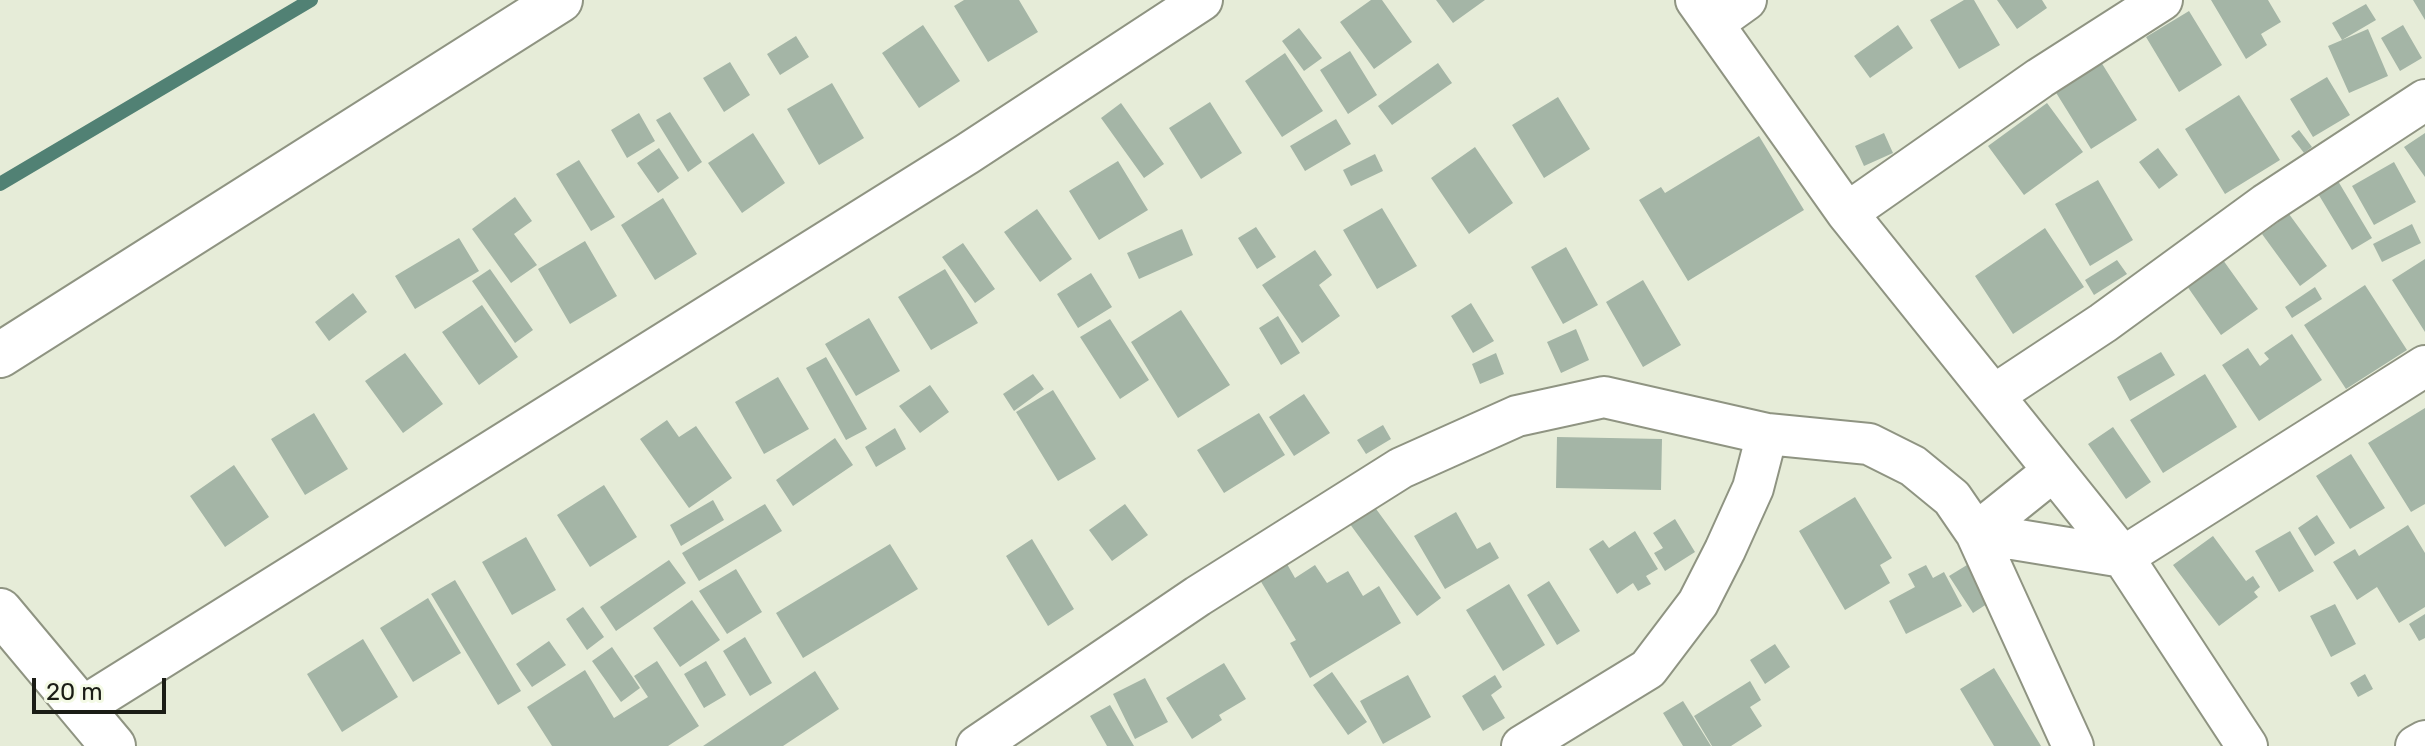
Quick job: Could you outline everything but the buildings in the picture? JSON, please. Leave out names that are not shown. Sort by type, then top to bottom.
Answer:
[{"type":"street","points":[[0,355],[560,0]]},
{"type":"street","points":[[81,708],[967,154],[1202,0]]},
{"type":"street","points":[[1746,0],[1705,12],[1847,213],[2123,557],[2247,746]]},
{"type":"street","points":[[1847,213],[2040,78],[2162,0]]},
{"type":"street","points":[[1994,395],[2103,323],[2266,204],[2425,100]]},
{"type":"street","points":[[1976,533],[2123,557],[2425,366]]},
{"type":"street","points":[[977,746],[1198,596],[1401,468],[1517,416],[1604,397],[1767,434],[1869,444],[1913,466],[1952,498],[1976,533],[2073,746]]},
{"type":"street","points":[[1522,746],[1648,669],[1698,603],[1753,488],[1767,434]]},
{"type":"street","points":[[1976,533],[2052,472]]},
{"type":"street","points":[[0,611],[113,746]]},
{"type":"street","points":[[2416,746],[2425,741]]},
{"type":"waterway","points":[[0,184],[311,0]]}]
